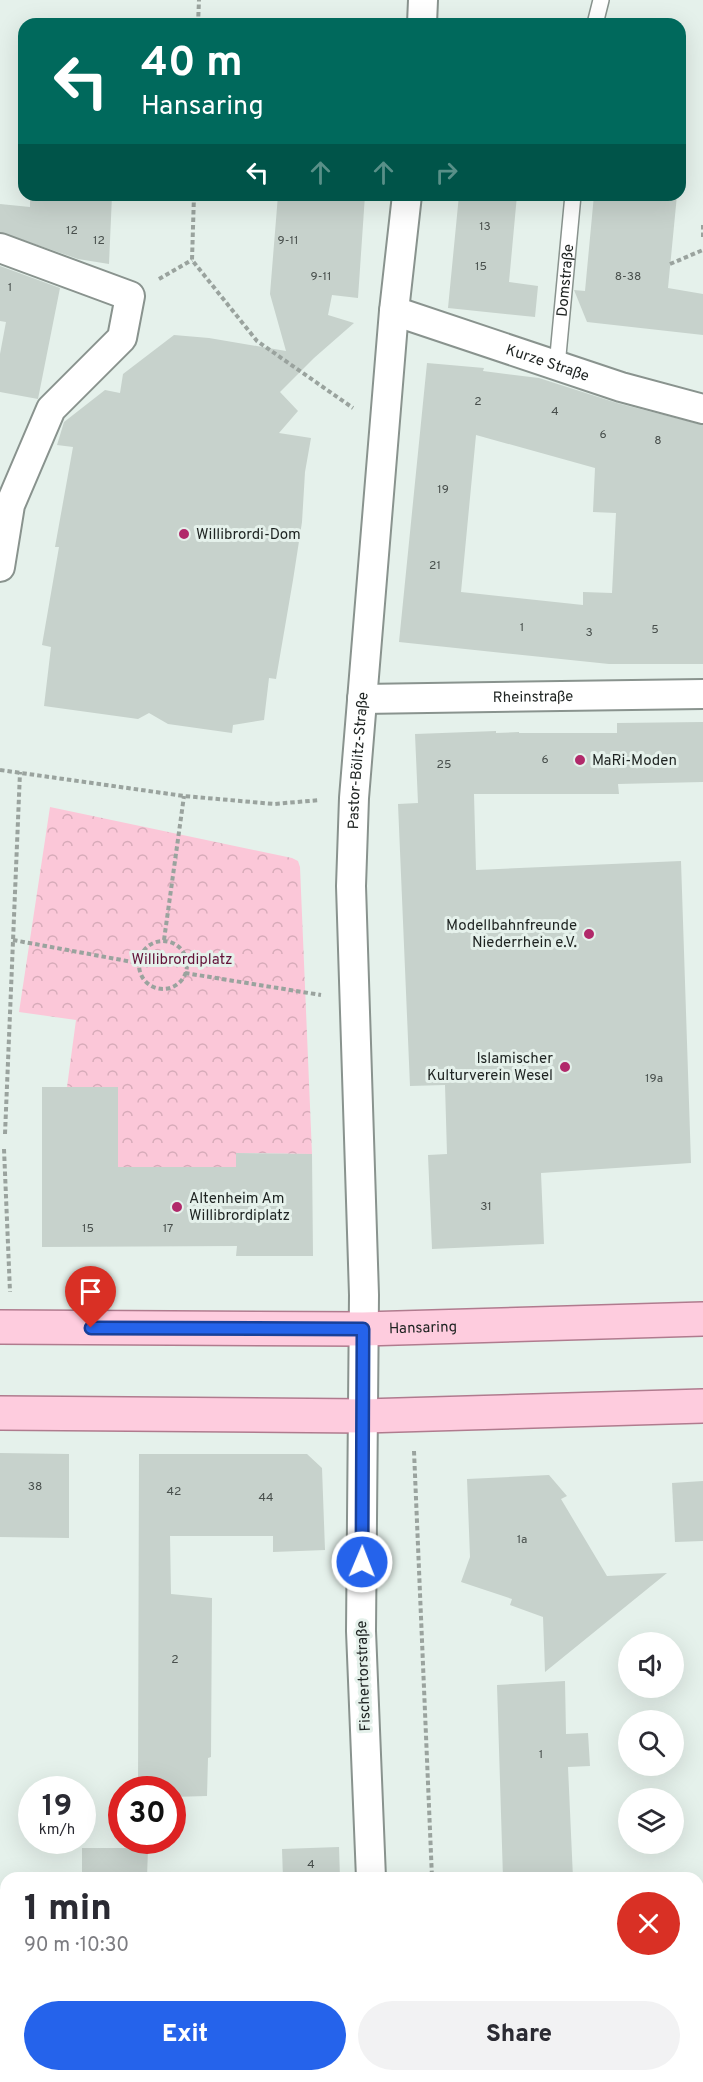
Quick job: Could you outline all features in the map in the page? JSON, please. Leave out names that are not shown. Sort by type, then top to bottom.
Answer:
[{"type":"main road","name":"Hansaring","points":[[0,1327],[363,1329],[703,1319]]},
{"type":"main road","points":[[0,1413],[364,1416],[703,1406]]},
{"type":"street","points":[[422,18],[423,0]]},
{"type":"street","name":"Pastor-Bölitz-Straße","points":[[363,1329],[351,886],[354,798],[394,311],[405,201]]},
{"type":"street","points":[[0,248],[130,296],[122,338],[51,409],[5,504],[0,567]]},
{"type":"street","name":"Kurze Straße","points":[[394,311],[621,387],[703,409]]},
{"type":"street","name":"Rheinstraße","points":[[362,699],[703,694]]},
{"type":"street","name":"Fischertorstraße","points":[[363,1329],[361,1631],[371,1872]]},
{"type":"lane","points":[[597,18],[601,0]]},
{"type":"lane","name":"Domstraße","points":[[557,366],[572,201]]},
{"type":"path","points":[[198,18],[199,0]]},
{"type":"path","points":[[194,201],[192,260],[257,341],[385,430]]},
{"type":"path","points":[[703,225],[703,239]]},
{"type":"path","points":[[670,264],[703,250]]},
{"type":"path","points":[[0,770],[184,796],[274,804],[354,798]]},
{"type":"path","points":[[5,1134],[20,772]]},
{"type":"path","points":[[164,940],[184,796]]},
{"type":"path","points":[[13,940],[138,963]]},
{"type":"path","points":[[164,940],[176,944],[185,953],[188,966],[184,978],[174,987],[162,990],[149,986],[140,976],[138,963],[142,951],[152,942],[164,940]]},
{"type":"path","points":[[186,973],[354,1000]]},
{"type":"path","points":[[4,1149],[10,1294]]},
{"type":"path","points":[[414,1444],[432,1872]]},
{"type":"green space","name":"Willibrordiplatz","points":[[50,807],[298,861],[312,1154],[236,1153],[236,1167],[118,1167],[118,1087],[67,1087],[76,1020],[19,1012]]},
{"type":"building","points":[[30,201],[112,201],[109,264],[78,259],[0,232],[0,204],[30,207]]},
{"type":"building","name":"Willibrordi-Dom","points":[[278,201],[365,201],[358,298],[332,295],[328,315],[354,323],[280,392],[298,411],[279,433],[311,438],[293,580],[276,679],[269,678],[264,720],[233,725],[232,733],[168,724],[149,713],[138,719],[44,706],[51,647],[42,645],[59,547],[55,547],[73,447],[57,445],[64,422],[105,390],[120,393],[123,374],[174,335],[209,338],[286,351],[270,294]]},
{"type":"building","points":[[458,201],[516,201],[509,282],[538,286],[535,317],[448,308]]},
{"type":"building","points":[[593,201],[676,201],[668,288],[703,294],[703,335],[587,322],[574,290],[585,291]]},
{"type":"building","points":[[0,266],[60,288],[38,399],[0,392],[0,354],[6,322],[0,321]]},
{"type":"building","points":[[427,363],[484,368],[483,371],[539,378],[617,403],[703,425],[703,664],[609,664],[399,642]],"holes":[[[476,435],[595,468],[593,512],[616,513],[612,593],[583,592],[583,605],[461,592]]]},
{"type":"building","points":[[703,722],[703,782],[618,784],[619,794],[474,794],[476,870],[681,861],[691,1163],[541,1173],[544,1244],[432,1249],[428,1155],[447,1154],[445,1085],[410,1086],[398,804],[418,803],[415,734],[496,731],[496,733],[617,733],[617,723]]},
{"type":"building","name":"Altenheim Am Willibrordiplatz","points":[[42,1087],[118,1087],[118,1167],[236,1167],[236,1153],[312,1154],[313,1256],[236,1256],[237,1246],[42,1247]]},
{"type":"building","points":[[0,1453],[69,1454],[69,1538],[0,1537]]},
{"type":"building","points":[[139,1454],[307,1454],[322,1468],[325,1550],[273,1552],[273,1536],[170,1536],[171,1594],[212,1598],[211,1757],[208,1758],[207,1796],[186,1797],[186,1776],[138,1776]]},
{"type":"building","points":[[549,1475],[567,1496],[561,1499],[607,1576],[667,1573],[545,1672],[543,1617],[510,1605],[512,1599],[461,1582],[470,1557],[467,1479]]},
{"type":"building","points":[[703,1481],[703,1541],[675,1542],[672,1483]]},
{"type":"building","points":[[565,1681],[566,1734],[588,1733],[590,1766],[568,1767],[573,1872],[503,1872],[497,1685]]},
{"type":"building","points":[[339,1847],[340,1872],[283,1872],[282,1849]]},
{"type":"building","points":[[96,1848],[108,1848],[108,1854],[148,1854],[147,1872],[82,1872],[82,1854],[96,1854]]},
{"type":"place","name":"Willibrordi-Dom","points":[[184,534]]},
{"type":"place","name":"MaRi-Moden","points":[[580,760]]},
{"type":"place","name":"Modellbahnfreunde Niederrhein e.V.","points":[[589,934]]},
{"type":"place","name":"Islamischer Kulturverein Wesel","points":[[565,1067]]},
{"type":"place","name":"Altenheim Am Willibrordiplatz","points":[[177,1207]]},
{"type":"route","points":[[91,1328],[363,1329],[362,1562]]}]
